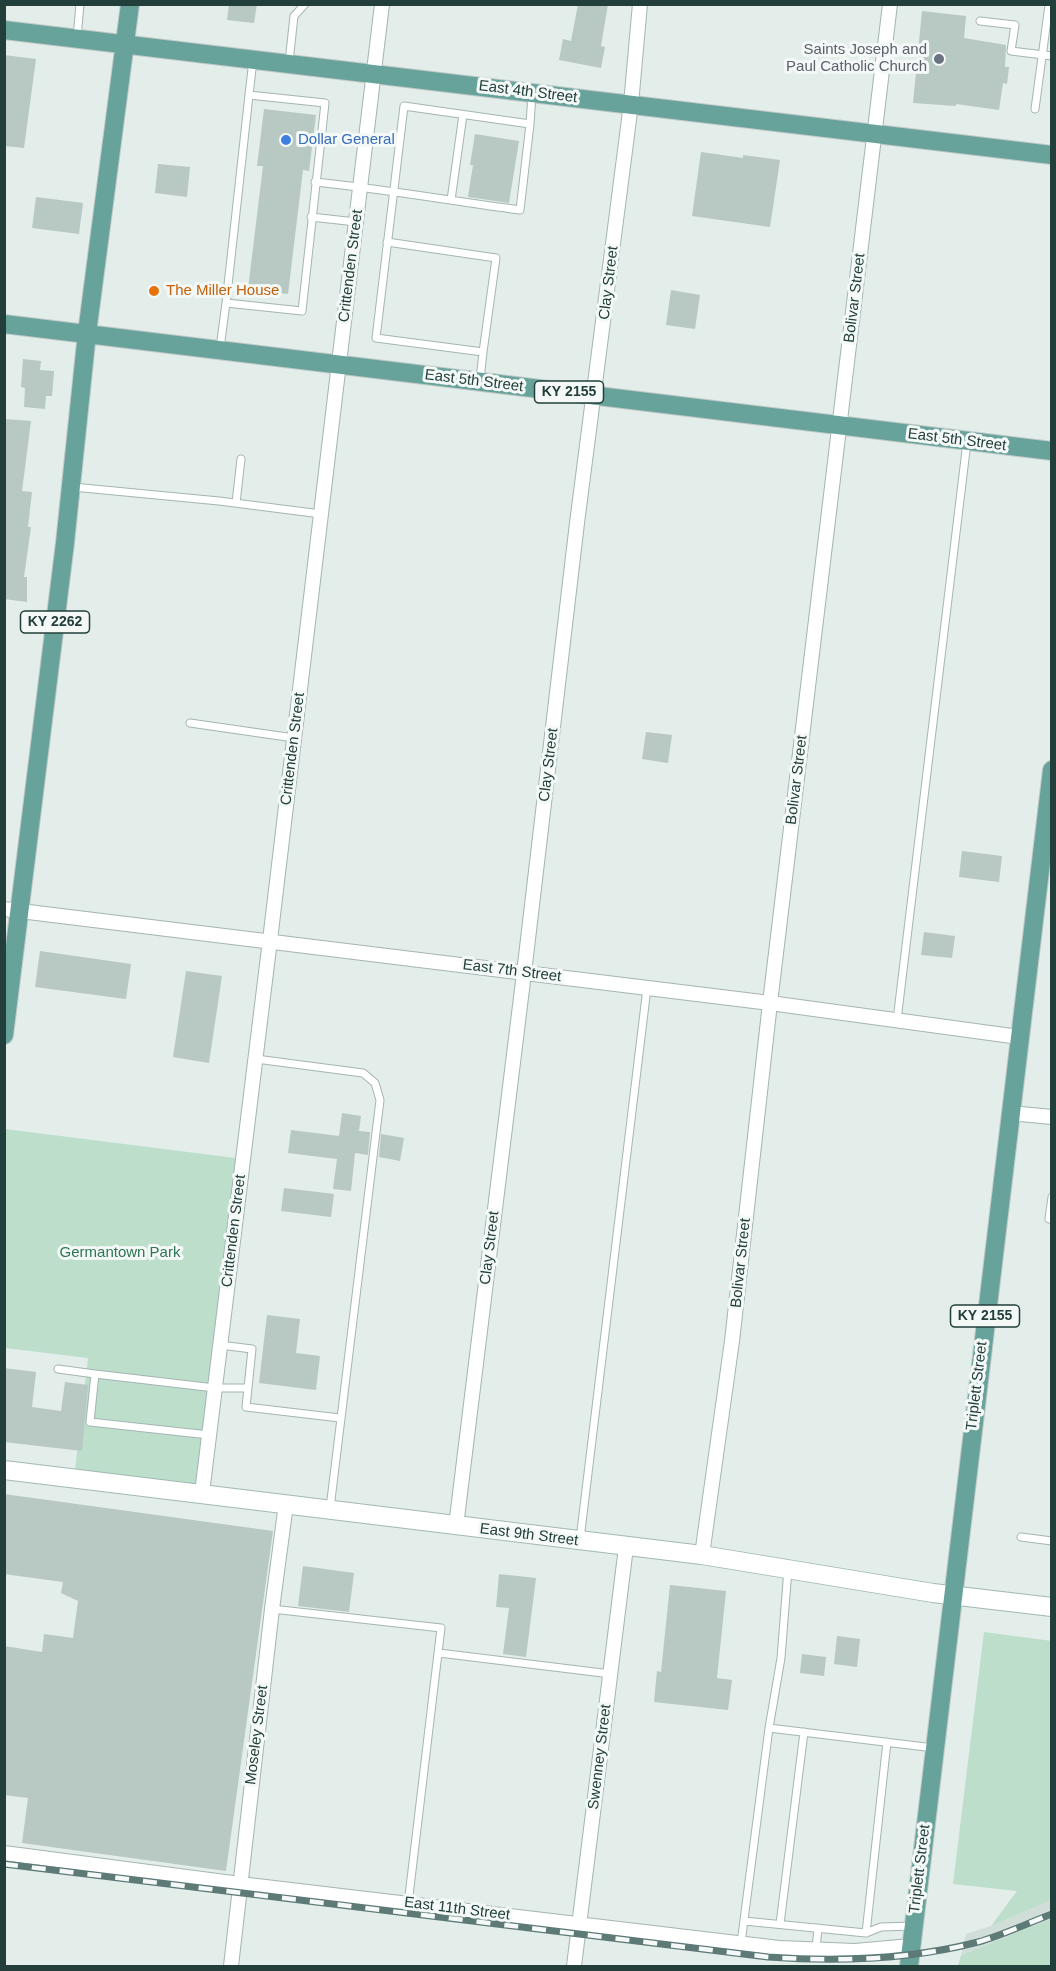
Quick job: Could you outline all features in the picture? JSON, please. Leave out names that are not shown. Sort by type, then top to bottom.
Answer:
[{"type":"main road","name":"KY 2262","points":[[4,1035],[12,910],[71,486],[87,333],[130,4]]},
{"type":"main road","name":"East 4th Street","points":[[4,30],[1052,154]]},
{"type":"main road","name":"East 5th Street","points":[[4,324],[1052,451]]},
{"type":"main road","name":"Triplett Street","points":[[909,1966],[1019,1036],[1041,887],[1052,770]]},
{"type":"street","name":"Clay Street","points":[[456,1526],[575,535],[631,104],[640,4]]},
{"type":"street","name":"Bolivar Street","points":[[702,1555],[732,1341],[770,1003],[890,4]]},
{"type":"street","name":"Crittenden Street","points":[[202,1493],[295,738],[381,5]]},
{"type":"street","name":"East 7th Street","points":[[12,910],[270,940],[1019,1036]]},
{"type":"street","points":[[1010,1113],[1052,1117]]},
{"type":"street","name":"East 9th Street","points":[[4,1470],[702,1555],[952,1595],[1052,1607]]},
{"type":"street","name":"Moseley Street","points":[[231,1966],[286,1504]]},
{"type":"street","name":"Swenney Street","points":[[574,1966],[626,1547]]},
{"type":"street","name":"East 11th Street","points":[[4,1853],[240,1884],[779,1948],[855,1951],[911,1946]]},
{"type":"lane","points":[[76,39],[80,4]]},
{"type":"lane","points":[[289,64],[294,16],[305,4]]},
{"type":"lane","points":[[1035,109],[1049,5]]},
{"type":"lane","points":[[980,21],[1015,25],[1011,51],[1052,56]]},
{"type":"lane","points":[[220,351],[253,60]]},
{"type":"lane","points":[[315,182],[520,210],[532,93]]},
{"type":"lane","points":[[226,303],[302,311],[325,104],[249,95]]},
{"type":"lane","points":[[483,352],[376,338],[404,106],[530,124]]},
{"type":"lane","points":[[451,200],[463,115]]},
{"type":"lane","points":[[311,217],[356,222]]},
{"type":"lane","points":[[387,242],[496,258],[480,381]]},
{"type":"lane","points":[[897,1020],[967,441]]},
{"type":"lane","points":[[236,503],[241,459]]},
{"type":"lane","points":[[71,486],[321,514]]},
{"type":"lane","points":[[190,723],[295,738]]},
{"type":"lane","points":[[579,1541],[646,988]]},
{"type":"lane","points":[[256,1059],[363,1073],[375,1083],[380,1100],[330,1510]]},
{"type":"lane","points":[[1052,1197],[1049,1219],[1052,1219]]},
{"type":"lane","points":[[220,1345],[252,1349],[246,1407],[340,1418]]},
{"type":"lane","points":[[58,1369],[214,1388],[248,1388]]},
{"type":"lane","points":[[95,1374],[90,1422],[209,1435]]},
{"type":"lane","points":[[1021,1537],[1052,1541]]},
{"type":"lane","points":[[741,1943],[769,1728],[781,1658],[788,1569]]},
{"type":"lane","points":[[272,1609],[441,1628],[408,1904]]},
{"type":"lane","points":[[439,1653],[611,1674]]},
{"type":"lane","points":[[769,1728],[934,1748]]},
{"type":"lane","points":[[780,1924],[804,1732]]},
{"type":"lane","points":[[866,1933],[887,1742]]},
{"type":"lane","points":[[744,1921],[866,1933],[881,1927],[913,1926]]},
{"type":"lane","points":[[816,1949],[818,1928]]},
{"type":"shaded area","points":[[1051,1900],[1051,1919],[961,1955],[966,1934],[991,1926]]},
{"type":"green space","name":"Germantown Park","points":[[5,1129],[243,1159],[202,1493],[74,1479],[88,1358],[5,1348]]},
{"type":"green space","points":[[984,1632],[1052,1641],[1051,1900],[991,1926],[1017,1891],[953,1884]]},
{"type":"green space","points":[[1051,1919],[1051,1966],[958,1966],[961,1955]]},
{"type":"building","points":[[229,4],[257,4],[254,23],[227,20]]},
{"type":"building","points":[[578,4],[608,4],[601,46],[605,47],[601,68],[559,60],[563,39],[571,41]]},
{"type":"building","points":[[922,11],[966,16],[964,38],[1006,45],[1005,67],[1009,67],[1007,84],[1003,83],[999,110],[956,104],[956,106],[913,103]]},
{"type":"building","points":[[4,55],[36,59],[24,148],[4,146]]},
{"type":"building","points":[[264,109],[316,115],[309,171],[303,170],[288,294],[248,289],[263,166],[257,166]]},
{"type":"building","points":[[475,134],[519,141],[509,203],[468,197]]},
{"type":"building","points":[[701,152],[780,160],[770,227],[692,216]]},
{"type":"building","points":[[158,164],[190,167],[187,197],[155,193]]},
{"type":"building","points":[[36,197],[83,203],[79,234],[32,228]]},
{"type":"building","points":[[671,290],[700,295],[695,329],[666,325]]},
{"type":"building","points":[[23,359],[41,361],[40,370],[54,371],[52,396],[46,396],[45,409],[24,407],[25,388],[21,387]]},
{"type":"building","points":[[4,419],[31,421],[22,491],[32,492],[28,527],[31,527],[24,577],[27,577],[27,602],[4,599]]},
{"type":"building","points":[[646,732],[672,735],[668,763],[642,759]]},
{"type":"building","points":[[962,851],[1002,856],[999,882],[959,877]]},
{"type":"building","points":[[924,932],[955,936],[952,958],[921,955]]},
{"type":"building","points":[[40,951],[131,964],[126,999],[35,987]]},
{"type":"building","points":[[186,971],[222,976],[209,1063],[173,1057]]},
{"type":"building","points":[[342,1113],[361,1116],[359,1131],[370,1132],[368,1155],[355,1153],[351,1191],[333,1189],[337,1159],[288,1153],[291,1130],[339,1136]]},
{"type":"building","points":[[381,1134],[404,1138],[400,1161],[379,1157]]},
{"type":"building","points":[[284,1188],[334,1194],[331,1217],[281,1211]]},
{"type":"building","points":[[267,1315],[300,1319],[296,1353],[320,1356],[316,1390],[259,1383]]},
{"type":"building","points":[[4,1368],[36,1372],[32,1407],[61,1411],[65,1382],[88,1385],[82,1451],[4,1442]]},
{"type":"building","points":[[4,1494],[273,1531],[226,1871],[22,1843],[28,1798],[4,1795],[4,1646],[42,1652],[44,1634],[73,1638],[78,1601],[61,1593],[63,1582],[4,1574]]},
{"type":"building","points":[[303,1566],[354,1573],[349,1612],[298,1606]]},
{"type":"building","points":[[499,1574],[536,1578],[526,1657],[503,1654],[509,1608],[496,1607]]},
{"type":"building","points":[[670,1585],[726,1591],[717,1678],[732,1680],[728,1710],[654,1702],[657,1671],[661,1672]]},
{"type":"building","points":[[837,1636],[860,1639],[857,1667],[834,1664]]},
{"type":"building","points":[[802,1654],[826,1657],[824,1676],[800,1673]]},
{"type":"railway","points":[[4,1864],[795,1959],[874,1958],[926,1953],[978,1942],[1052,1914]]},
{"type":"place","name":"Saints Joseph and Paul Catholic Church","points":[[939,59]]},
{"type":"place","name":"Dollar General","points":[[286,140]]},
{"type":"place","name":"The Miller House","points":[[154,291]]}]
